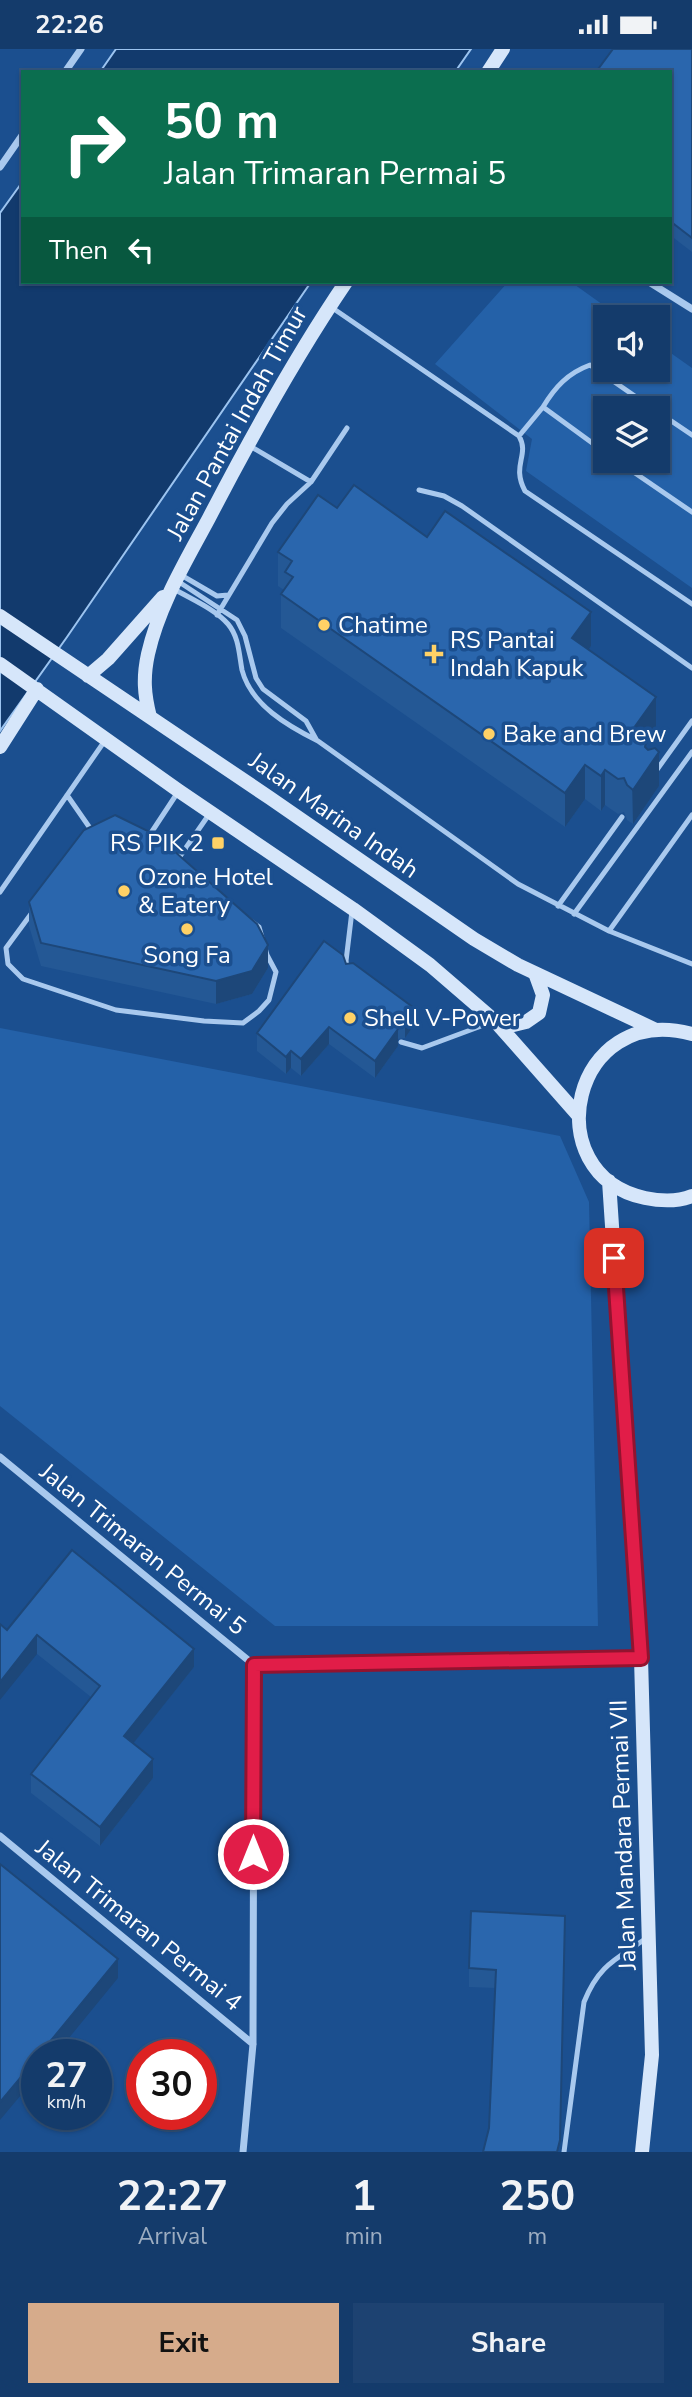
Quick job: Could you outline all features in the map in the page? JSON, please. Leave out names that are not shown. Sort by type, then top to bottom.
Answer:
[{"type":"main road","points":[[489,70],[503,49]]},
{"type":"main road","name":"Jalan Pantai Indah Timur","points":[[150,717],[144,689],[145,672],[154,631],[176,580],[247,445],[345,284]]},
{"type":"main road","name":"Jalan Pantai Indah Timur","points":[[89,676],[108,659],[176,580]]},
{"type":"main road","name":"Jalan Marina Indah","points":[[0,615],[474,939],[535,973],[654,1029]]},
{"type":"main road","points":[[0,664],[179,792],[353,909],[430,965],[498,1024],[578,1115]]},
{"type":"main road","points":[[0,747],[36,688]]},
{"type":"main road","points":[[498,1024],[526,1022],[539,1013],[543,995],[535,973]]},
{"type":"main road","points":[[692,1034],[654,1029],[624,1038],[599,1057],[583,1084],[578,1115],[581,1140],[592,1163],[609,1181],[634,1195],[660,1201],[692,1196]]},
{"type":"main road","name":"Jalan Mandara Permai VII","points":[[609,1181],[641,1658],[652,2055],[642,2152]]},
{"type":"street","points":[[66,70],[81,49]]},
{"type":"street","points":[[0,167],[21,137]]},
{"type":"street","points":[[652,284],[692,309]]},
{"type":"street","name":"Jalan Trimaran Permai 5","points":[[0,1457],[254,1665],[641,1658]]},
{"type":"street","points":[[243,2152],[253,2044],[254,1665]]},
{"type":"street","name":"Jalan Trimaran Permai 4","points":[[0,1836],[253,2044]]},
{"type":"lane","points":[[329,306],[519,436],[523,444],[518,465],[520,481],[526,491],[692,604]]},
{"type":"lane","points":[[519,436],[566,378],[574,371],[590,365],[635,396]]},
{"type":"lane","points":[[543,407],[593,444]]},
{"type":"lane","points":[[670,420],[692,436]]},
{"type":"lane","points":[[217,615],[272,523],[287,504],[311,482],[347,428]]},
{"type":"lane","points":[[247,445],[311,482]]},
{"type":"lane","points":[[636,473],[692,512]]},
{"type":"lane","points":[[419,490],[444,496],[461,506],[692,668]]},
{"type":"lane","points":[[176,580],[217,596],[228,595]]},
{"type":"lane","points":[[176,580],[237,620],[242,628],[252,667],[263,689],[306,721],[318,741]]},
{"type":"lane","points":[[176,580],[228,623],[236,635],[246,681],[253,694],[295,729],[318,741],[518,884],[609,931],[692,964]]},
{"type":"lane","points":[[650,779],[692,721]]},
{"type":"lane","points":[[0,892],[106,739]]},
{"type":"lane","points":[[574,914],[692,752]]},
{"type":"lane","points":[[145,842],[179,792]]},
{"type":"lane","points":[[67,795],[92,831]]},
{"type":"lane","points":[[175,864],[210,813]]},
{"type":"lane","points":[[609,931],[692,815]]},
{"type":"lane","points":[[558,906],[622,817]]},
{"type":"lane","points":[[113,826],[145,842],[258,927],[276,972],[269,1000],[243,1023],[204,1021],[116,1010],[23,979],[14,971],[8,964],[6,948],[92,831],[113,826]]},
{"type":"lane","points":[[349,977],[346,961],[353,909]]},
{"type":"lane","points":[[401,1042],[422,1048],[498,1024]]},
{"type":"lane","points":[[564,2152],[587,1992],[598,1973],[649,1937]]},
{"type":"shaded area","points":[[116,49],[471,49],[456,70],[101,70]]},
{"type":"shaded area","points":[[21,184],[21,284],[310,284],[0,731],[0,213]]},
{"type":"shaded area","points":[[506,284],[574,284],[603,305],[593,305],[593,382],[670,382],[670,352],[692,368],[692,588],[526,471],[532,439],[435,364]]},
{"type":"shaded area","points":[[0,1028],[560,1136],[589,1202],[598,1626],[275,1626],[0,1406]]},
{"type":"building","points":[[613,49],[692,49],[692,238],[672,223],[672,70],[597,70]]},
{"type":"building","points":[[354,485],[427,537],[445,511],[591,612],[572,638],[656,697],[631,732],[646,742],[645,747],[648,750],[655,748],[659,752],[633,790],[624,778],[618,779],[605,770],[601,776],[585,765],[565,793],[281,594],[293,577],[285,572],[292,561],[278,552],[318,495],[337,508]]},
{"type":"building","name":"Ozone Hotel & Eatery","points":[[115,815],[156,835],[257,924],[268,945],[252,971],[216,981],[41,943],[29,902],[84,830]]},
{"type":"building","points":[[324,941],[343,955],[346,964],[353,963],[414,1008],[405,1020],[397,1021],[398,1029],[375,1061],[329,1027],[301,1059],[291,1051],[286,1057],[257,1033]]},
{"type":"building","points":[[72,1550],[194,1649],[124,1736],[153,1759],[100,1827],[31,1774],[100,1686],[37,1635],[0,1682],[0,1624],[7,1630]]},
{"type":"building","points":[[0,1864],[118,1959],[52,2039],[21,2039],[21,2077],[0,2102]]},
{"type":"building","points":[[471,1911],[565,1916],[560,2140],[557,2152],[483,2152],[489,2128],[496,1970],[469,1968]]},
{"type":"place","name":"Chatime","points":[[324,625]]},
{"type":"place","name":"RS Pantai Indah Kapuk","points":[[434,654]]},
{"type":"place","name":"Bake and Brew","points":[[489,734]]},
{"type":"place","name":"RS PIK 2","points":[[218,843]]},
{"type":"place","name":"Ozone Hotel & Eatery","points":[[124,891]]},
{"type":"place","name":"Song Fa","points":[[187,929]]},
{"type":"place","name":"Shell V-Power","points":[[350,1018]]},
{"type":"route","points":[[253,1854],[254,1665],[641,1658],[614,1258]]}]
